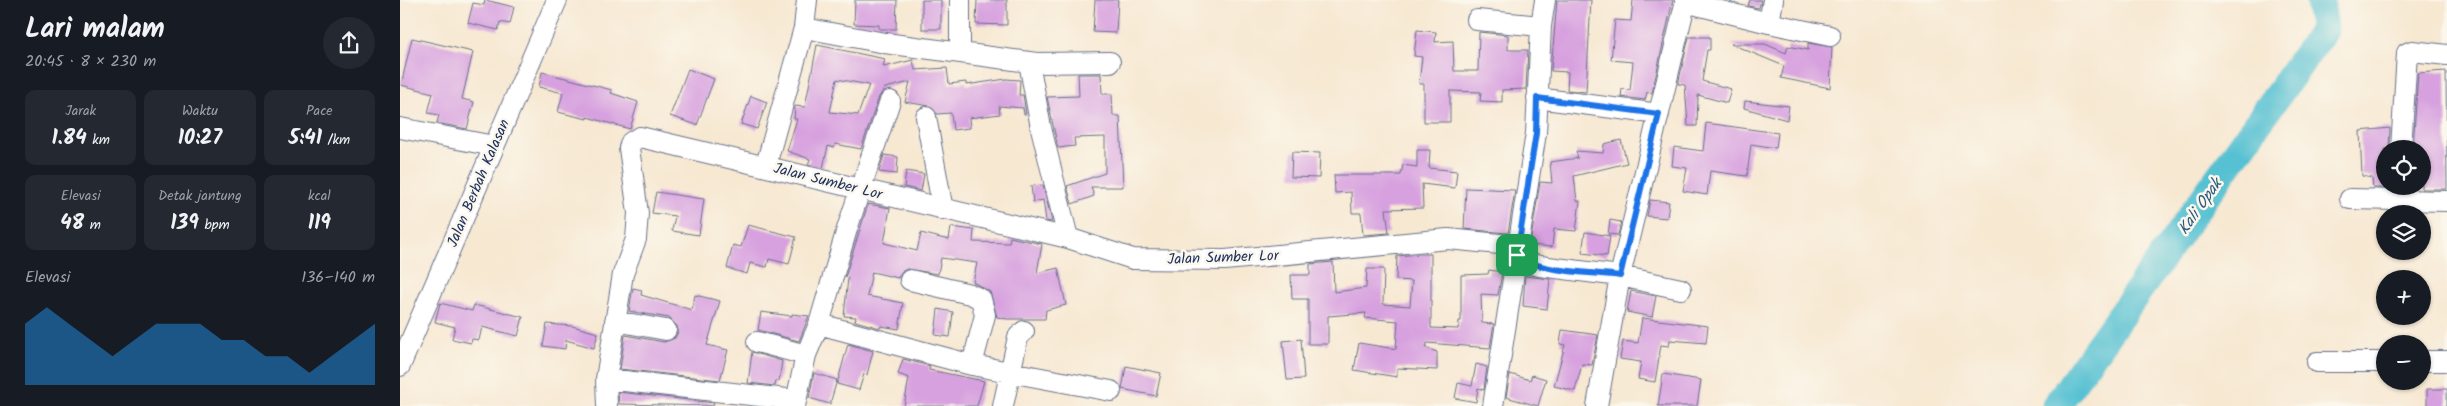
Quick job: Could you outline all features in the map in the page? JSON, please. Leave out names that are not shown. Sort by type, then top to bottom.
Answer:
[{"type":"street","name":"Jalan Berbah Kalasan","points":[[400,366],[557,0]]},
{"type":"street","points":[[766,165],[804,28],[807,0]]},
{"type":"street","points":[[960,0],[960,52]]},
{"type":"street","points":[[1493,406],[1536,133],[1544,0]]},
{"type":"street","points":[[1769,23],[1773,0]]},
{"type":"street","points":[[1598,406],[1620,276],[1685,1],[1769,23],[1830,36]]},
{"type":"street","points":[[1477,20],[1541,26]]},
{"type":"street","points":[[804,28],[885,43],[1029,62],[1110,62]]},
{"type":"street","points":[[2402,140],[2407,53],[2412,51],[2447,55]]},
{"type":"street","points":[[1029,62],[1041,128],[1068,238]]},
{"type":"street","points":[[1537,98],[1659,114]]},
{"type":"street","points":[[606,379],[796,403],[806,355],[819,324],[847,229],[890,101]]},
{"type":"street","points":[[926,117],[943,210]]},
{"type":"street","points":[[400,128],[494,146]]},
{"type":"street","name":"Jalan Sumber Lor","points":[[616,322],[623,274],[636,240],[638,213],[629,148],[631,142],[640,137],[766,165],[943,210],[1068,238],[1133,259],[1224,260],[1448,240],[1510,245],[1526,263],[1620,276],[1681,289]]},
{"type":"street","points":[[2350,199],[2383,195]]},
{"type":"street","points":[[2411,195],[2447,201]]},
{"type":"street","points":[[910,280],[970,294],[981,299],[985,315],[972,365]]},
{"type":"street","points":[[607,406],[606,379],[616,322],[666,330]]},
{"type":"street","points":[[819,324],[972,365],[1111,391]]},
{"type":"street","points":[[1002,406],[1018,337],[1024,331]]},
{"type":"street","points":[[757,342],[806,355]]},
{"type":"street","points":[[2431,361],[2447,361]]},
{"type":"street","points":[[2318,362],[2376,362]]},
{"type":"building","points":[[485,0],[514,7],[510,24],[500,22],[498,30],[468,23],[473,3],[484,5]]},
{"type":"building","points":[[855,0],[897,0],[896,29],[879,29],[879,25],[854,24]]},
{"type":"building","points":[[922,0],[941,0],[941,29],[922,29]]},
{"type":"building","points":[[977,0],[1007,0],[1007,25],[976,24]]},
{"type":"building","points":[[1095,0],[1118,0],[1116,33],[1093,32]]},
{"type":"building","points":[[1557,0],[1591,0],[1586,92],[1567,90],[1568,72],[1551,71]]},
{"type":"building","points":[[1633,0],[1673,0],[1652,93],[1647,92],[1645,100],[1621,97],[1622,89],[1630,90],[1633,62],[1611,60],[1615,20],[1631,21]]},
{"type":"building","points":[[1750,0],[1761,0],[1759,8],[1748,6]]},
{"type":"building","points":[[1417,30],[1436,32],[1435,42],[1453,41],[1454,71],[1478,71],[1479,32],[1508,35],[1508,50],[1528,50],[1526,89],[1502,90],[1502,102],[1480,101],[1481,92],[1450,91],[1450,122],[1424,122],[1424,84],[1419,84],[1422,57],[1414,56]]},
{"type":"building","points":[[1689,37],[1710,37],[1710,50],[1707,50],[1702,81],[1731,89],[1727,103],[1698,95],[1697,126],[1688,126],[1685,85],[1678,84]]},
{"type":"building","points":[[412,38],[473,52],[462,99],[474,102],[467,129],[437,123],[439,115],[428,113],[433,93],[401,85]]},
{"type":"building","points":[[1808,43],[1832,47],[1830,88],[1781,78],[1784,66],[1731,44],[1765,44],[1786,53],[1788,46],[1808,50]]},
{"type":"building","points":[[817,45],[885,59],[883,67],[913,60],[915,70],[947,68],[949,84],[966,82],[966,85],[1006,79],[1020,80],[1019,95],[1023,95],[1026,114],[1024,114],[1023,108],[999,106],[1000,114],[969,118],[970,128],[953,130],[951,113],[937,114],[930,106],[905,102],[910,82],[885,88],[879,97],[861,149],[835,144],[834,148],[828,146],[823,168],[808,165],[810,159],[787,151],[797,119],[794,119],[795,106],[805,107]],"holes":[[[837,79],[869,85],[858,115],[830,112]]]},
{"type":"building","points":[[688,69],[714,79],[697,125],[670,116]]},
{"type":"building","points":[[2446,71],[2447,189],[2431,189],[2431,140],[2414,140],[2418,73]]},
{"type":"building","points":[[542,72],[612,90],[611,93],[638,102],[630,129],[587,117],[587,119],[558,112],[563,93],[539,87]]},
{"type":"building","points":[[1078,74],[1101,74],[1102,94],[1112,94],[1113,116],[1120,116],[1123,187],[1091,187],[1094,196],[1072,204],[1067,186],[1105,173],[1105,137],[1074,138],[1075,146],[1058,148],[1047,97],[1079,96]]},
{"type":"building","points":[[751,96],[767,102],[757,129],[741,124]]},
{"type":"building","points":[[1745,101],[1789,106],[1787,120],[1744,108]]},
{"type":"building","points":[[1706,123],[1778,133],[1776,148],[1751,144],[1747,176],[1710,171],[1707,195],[1683,191],[1687,168],[1672,166],[1674,147],[1703,151]]},
{"type":"building","points":[[2390,128],[2389,140],[2376,140],[2376,188],[2373,188],[2372,178],[2362,176],[2360,131]]},
{"type":"building","points":[[1621,140],[1627,163],[1574,176],[1577,201],[1580,201],[1576,231],[1554,229],[1552,247],[1530,245],[1540,182],[1552,183],[1550,162],[1578,158],[1576,151],[1603,153],[1604,144]]},
{"type":"building","points":[[1417,150],[1430,150],[1429,168],[1457,171],[1455,188],[1422,184],[1423,208],[1386,209],[1389,233],[1363,235],[1361,213],[1352,213],[1351,192],[1335,193],[1334,175],[1401,175],[1403,165],[1417,167]]},
{"type":"building","points":[[1292,152],[1320,153],[1319,178],[1291,177]]},
{"type":"building","points":[[884,155],[898,157],[897,174],[879,172]]},
{"type":"building","points":[[906,171],[924,174],[921,191],[904,187]]},
{"type":"building","points":[[1043,185],[1052,222],[1046,221],[1043,200],[1033,202],[1031,186]]},
{"type":"building","points":[[1466,188],[1515,190],[1508,233],[1464,229]]},
{"type":"building","points":[[656,192],[704,199],[699,235],[672,231],[675,216],[652,213]]},
{"type":"building","points":[[1650,200],[1669,202],[1667,218],[1647,216]]},
{"type":"building","points":[[868,204],[890,208],[884,243],[917,251],[921,233],[949,240],[951,227],[974,230],[973,242],[1009,243],[1010,237],[1042,244],[1037,273],[1058,268],[1066,305],[1046,310],[1045,319],[1007,319],[997,317],[990,292],[973,282],[977,263],[941,258],[938,274],[907,269],[901,272],[898,278],[872,272],[867,296],[903,303],[899,329],[881,326],[880,328],[855,321],[856,317],[844,316],[848,278],[845,277]]},
{"type":"building","points":[[1610,220],[1621,222],[1618,235],[1608,234]]},
{"type":"building","points":[[748,225],[796,237],[789,264],[769,259],[767,267],[750,263],[747,274],[727,268],[733,245],[741,247]]},
{"type":"building","points":[[1585,232],[1610,236],[1607,256],[1582,253]]},
{"type":"building","points":[[1431,254],[1431,328],[1458,329],[1459,321],[1461,321],[1461,275],[1488,274],[1489,270],[1502,272],[1498,295],[1481,294],[1482,323],[1494,324],[1490,348],[1427,343],[1426,348],[1437,352],[1437,370],[1397,368],[1397,377],[1354,370],[1359,343],[1396,349],[1398,321],[1365,318],[1366,313],[1328,316],[1328,344],[1308,344],[1308,299],[1292,299],[1291,275],[1310,275],[1310,264],[1333,262],[1334,292],[1366,288],[1367,269],[1384,269],[1383,304],[1410,306],[1412,281],[1396,280],[1397,256]]},
{"type":"building","points":[[1525,276],[1550,279],[1547,309],[1523,306]]},
{"type":"building","points":[[633,288],[642,290],[641,295],[692,310],[695,295],[720,301],[707,345],[728,350],[720,380],[620,369],[625,335],[664,342],[675,338],[678,332],[677,326],[669,318],[629,311]]},
{"type":"building","points":[[1631,291],[1656,296],[1652,317],[1627,312]]},
{"type":"building","points":[[440,303],[472,311],[474,305],[523,317],[518,336],[482,327],[479,340],[472,339],[471,343],[452,339],[455,327],[435,322]]},
{"type":"building","points":[[938,309],[953,312],[950,337],[935,335]]},
{"type":"building","points":[[761,312],[809,316],[799,341],[758,330]]},
{"type":"building","points":[[1642,318],[1708,326],[1706,343],[1670,340],[1669,346],[1661,345],[1655,382],[1638,379],[1641,362],[1620,359],[1623,341],[1638,343]]},
{"type":"building","points":[[547,324],[572,326],[598,333],[594,348],[566,340],[565,349],[543,346]]},
{"type":"building","points":[[1562,330],[1598,335],[1592,365],[1582,364],[1575,391],[1554,386],[1565,345],[1560,344]]},
{"type":"building","points":[[1301,339],[1304,379],[1287,380],[1283,341]]},
{"type":"building","points":[[848,344],[873,351],[867,375],[864,374],[859,390],[837,384]]},
{"type":"building","points":[[752,352],[782,361],[779,381],[776,381],[775,386],[748,383]]},
{"type":"building","points":[[903,359],[930,366],[929,370],[984,381],[977,406],[904,406],[909,378],[898,374]]},
{"type":"building","points":[[1476,364],[1487,367],[1484,390],[1478,388],[1476,402],[1455,398],[1458,383],[1472,386]]},
{"type":"building","points":[[1126,366],[1161,373],[1156,396],[1122,389]]},
{"type":"building","points":[[814,373],[837,380],[830,404],[809,398]]},
{"type":"building","points":[[1510,374],[1530,380],[1532,375],[1546,379],[1538,406],[1506,397]]},
{"type":"building","points":[[1663,374],[1701,380],[1697,406],[1658,406]]},
{"type":"building","points":[[2447,389],[2447,406],[2427,406],[2427,390]]},
{"type":"building","points":[[618,392],[714,403],[713,406],[619,404]]},
{"type":"waterway","name":"Kali Opak","points":[[2056,406],[2324,30],[2320,0]]},
{"type":"route","points":[[1537,98],[1659,114],[1620,276],[1540,266],[1526,263],[1517,255],[1536,133],[1537,98]]}]
